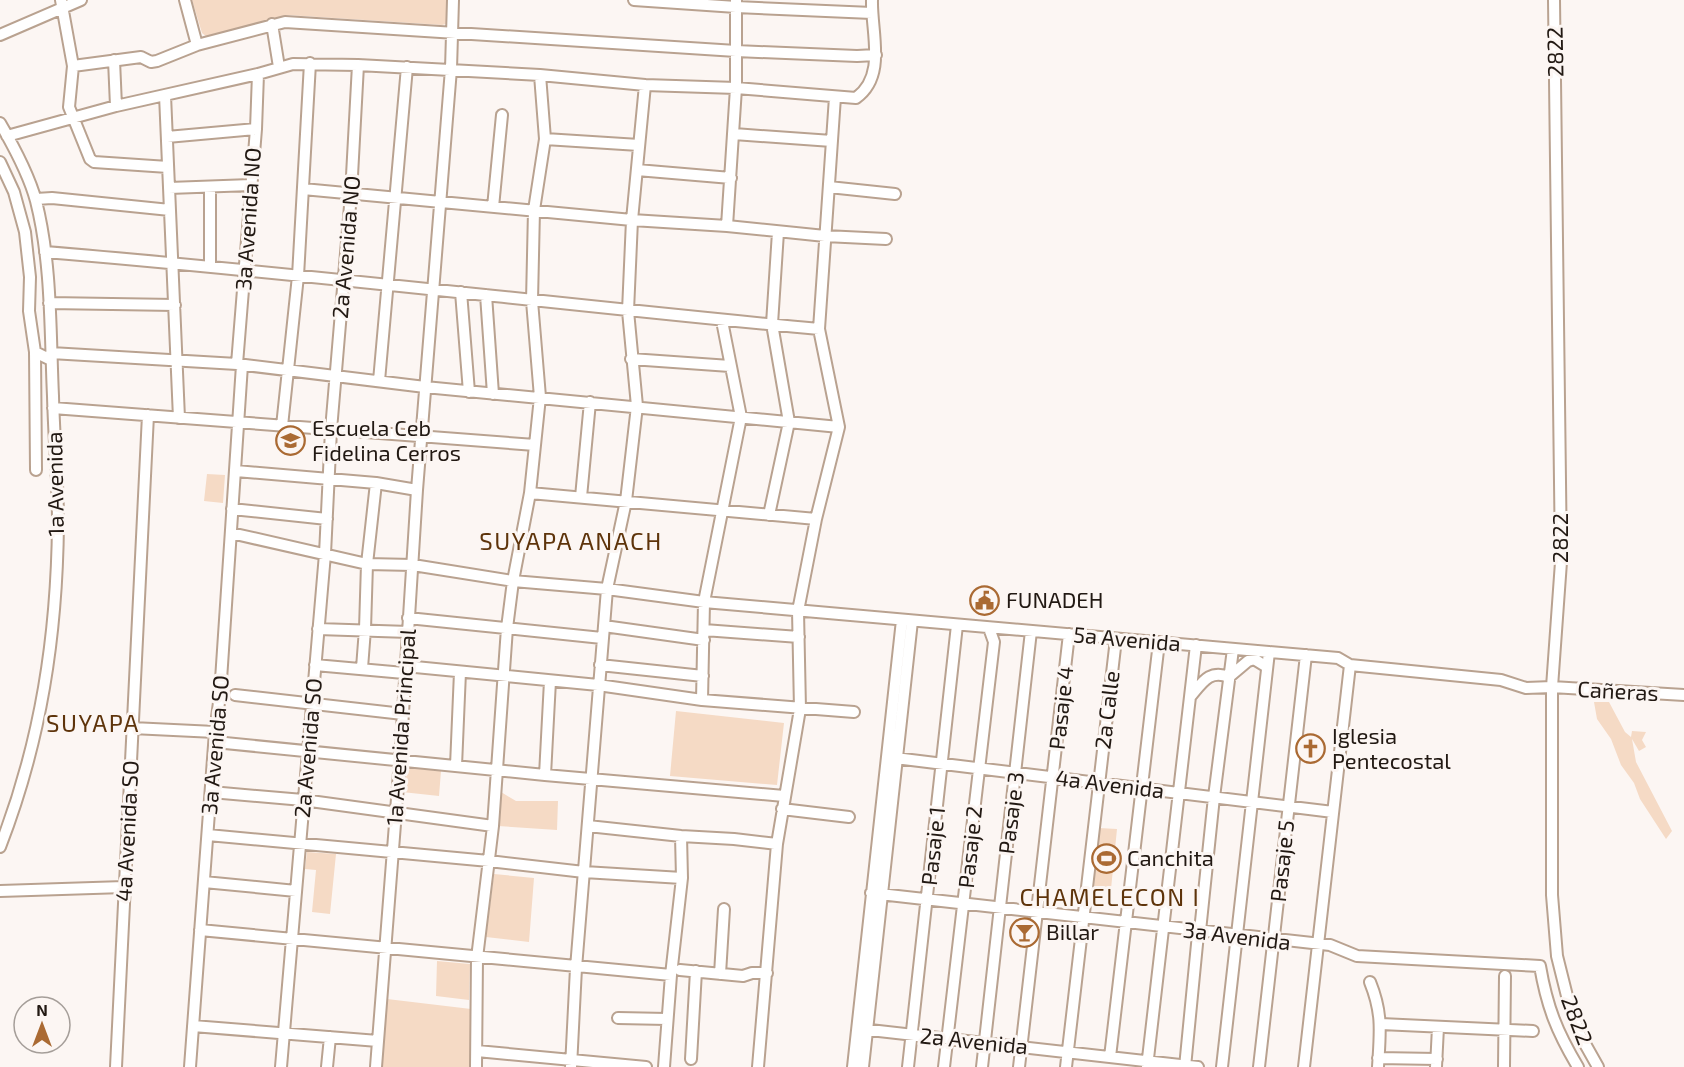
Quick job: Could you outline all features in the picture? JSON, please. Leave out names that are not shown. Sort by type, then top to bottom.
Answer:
[{"type":"street","points":[[0,35],[62,4],[81,0]]},
{"type":"street","points":[[185,0],[197,45]]},
{"type":"street","name":"1a Avenida Principal","points":[[376,1067],[400,760],[417,490],[451,69],[453,0]]},
{"type":"street","points":[[634,0],[872,13]]},
{"type":"street","points":[[7,136],[116,106],[258,74],[279,67],[310,63],[451,69],[645,85],[736,88],[856,98],[869,85],[874,72],[876,55],[872,0]]},
{"type":"street","name":"2822","points":[[1554,0],[1561,562],[1552,687],[1552,895],[1557,956],[1568,1000],[1580,1035],[1598,1067]]},
{"type":"street","points":[[62,4],[73,66],[69,101],[90,159],[94,162],[168,167]]},
{"type":"street","points":[[727,226],[736,88],[736,4]]},
{"type":"street","points":[[73,66],[141,57],[151,62],[156,61],[197,45],[285,22],[736,51],[876,55]]},
{"type":"street","points":[[272,24],[279,67]]},
{"type":"street","points":[[114,60],[116,106]]},
{"type":"street","points":[[282,426],[298,276],[310,63]]},
{"type":"street","name":"2a Avenida NO","points":[[331,430],[351,194],[358,64]]},
{"type":"street","points":[[379,381],[407,68]]},
{"type":"street","name":"3a Avenida NO","points":[[239,422],[244,271],[256,129],[258,74]]},
{"type":"street","points":[[476,1067],[477,958],[493,826],[507,628],[513,581],[530,493],[540,397],[532,301],[534,210],[545,139],[540,75]]},
{"type":"street","points":[[571,1063],[576,968],[602,638],[608,589],[626,501],[637,406],[628,311],[632,220],[645,85]]},
{"type":"street","points":[[165,95],[179,418]]},
{"type":"street","points":[[758,1067],[777,844],[800,709],[798,610],[816,519],[839,427],[819,329],[835,97]]},
{"type":"street","points":[[494,207],[502,115]]},
{"type":"street","name":"1a Avenida","points":[[0,123],[36,199],[45,252],[58,521],[56,579],[48,670],[31,754],[15,808],[0,847]]},
{"type":"street","points":[[167,137],[256,129]]},
{"type":"street","points":[[734,134],[832,141]]},
{"type":"street","points":[[545,139],[639,146]]},
{"type":"street","points":[[0,162],[14,192],[25,232],[30,277],[29,311],[35,352],[36,470]]},
{"type":"street","points":[[637,170],[731,178]]},
{"type":"street","points":[[169,188],[250,185]]},
{"type":"street","points":[[210,187],[210,267]]},
{"type":"street","points":[[829,187],[895,194]]},
{"type":"street","points":[[303,189],[632,220],[886,239]]},
{"type":"street","points":[[36,199],[52,198],[170,210]]},
{"type":"street","points":[[769,515],[789,422],[772,324],[778,232]]},
{"type":"street","points":[[45,252],[819,329]]},
{"type":"street","points":[[461,292],[469,392]]},
{"type":"street","points":[[486,295],[493,394]]},
{"type":"street","points":[[49,303],[175,305]]},
{"type":"street","points":[[702,700],[704,602],[741,417],[722,321]]},
{"type":"street","points":[[35,352],[51,356],[177,359],[240,364],[469,392],[637,406],[839,427]]},
{"type":"street","points":[[631,359],[730,366]]},
{"type":"street","points":[[581,497],[590,402]]},
{"type":"street","points":[[53,408],[535,445]]},
{"type":"street","name":"4a Avenida SO","points":[[116,1067],[148,415]]},
{"type":"street","name":"3a Avenida SO","points":[[190,1067],[239,422]]},
{"type":"street","name":"2a Avenida SO","points":[[281,1067],[325,554],[331,430]]},
{"type":"street","points":[[236,471],[376,483],[417,490]]},
{"type":"street","points":[[362,668],[367,564],[376,483]]},
{"type":"street","points":[[530,493],[816,519]]},
{"type":"street","points":[[232,509],[327,519]]},
{"type":"street","name":"5a Avenida","points":[[231,533],[367,564],[413,565],[513,581],[608,589],[704,602],[1338,658],[1350,665]]},
{"type":"street","points":[[408,618],[602,638]]},
{"type":"street","points":[[863,1067],[862,1029],[907,621]]},
{"type":"street","name":"Pasaje 1","points":[[908,1067],[957,625]]},
{"type":"street","points":[[604,627],[704,635],[799,637]]},
{"type":"street","name":"Pasaje 2","points":[[944,1067],[994,642],[989,628]]},
{"type":"street","points":[[318,629],[409,632]]},
{"type":"street","name":"Pasaje 3","points":[[982,1067],[1031,631]]},
{"type":"street","name":"Pasaje 4","points":[[1019,1067],[1069,634]]},
{"type":"street","name":"2a Calle","points":[[1066,1067],[1116,639]]},
{"type":"street","points":[[1110,1057],[1159,642]]},
{"type":"street","points":[[1148,1064],[1196,645]]},
{"type":"street","points":[[1185,1066],[1196,944],[1200,931],[1233,648]]},
{"type":"street","points":[[1222,1067],[1236,936],[1254,802],[1269,652]]},
{"type":"street","name":"Pasaje 5","points":[[1259,1067],[1306,655]]},
{"type":"street","points":[[1229,677],[1248,661],[1254,659],[1267,667]]},
{"type":"street","points":[[1194,660],[1212,675]]},
{"type":"street","points":[[315,665],[460,672],[598,685],[702,700],[854,712]]},
{"type":"street","points":[[600,665],[703,676]]},
{"type":"street","points":[[1304,1067],[1350,665]]},
{"type":"street","name":"Cañeras","points":[[1350,665],[1501,680],[1527,688],[1552,687],[1684,695]]},
{"type":"street","points":[[456,766],[460,672]]},
{"type":"street","points":[[1189,698],[1212,675],[1220,673],[1229,677]]},
{"type":"street","points":[[545,775],[550,681]]},
{"type":"street","points":[[234,695],[403,714]]},
{"type":"street","points":[[132,728],[215,737],[307,752],[784,796]]},
{"type":"street","name":"4a Avenida","points":[[892,757],[1333,812]]},
{"type":"street","points":[[211,792],[303,800],[493,826]]},
{"type":"street","points":[[782,809],[849,817]]},
{"type":"street","points":[[588,826],[681,837],[777,844]]},
{"type":"street","points":[[207,835],[584,872],[682,878]]},
{"type":"street","points":[[664,1067],[667,1019],[676,972],[682,878],[681,837]]},
{"type":"street","points":[[204,882],[296,891]]},
{"type":"street","points":[[0,891],[124,887]]},
{"type":"street","name":"3a Avenida","points":[[876,893],[1330,945],[1357,957],[1540,966],[1546,1000],[1557,1028],[1578,1067]]},
{"type":"street","points":[[720,974],[724,909]]},
{"type":"street","points":[[200,930],[576,968],[696,971],[743,976],[752,973],[766,978]]},
{"type":"street","points":[[691,1059],[696,971]]},
{"type":"street","points":[[1504,1067],[1505,976]]},
{"type":"street","points":[[1370,982],[1379,1007],[1381,1024],[1378,1063],[1437,1063],[1438,1027]]},
{"type":"street","points":[[618,1018],[667,1019]]},
{"type":"street","points":[[1381,1024],[1533,1030]]},
{"type":"street","points":[[193,1026],[378,1041]]},
{"type":"street","points":[[853,1067],[862,1029]]},
{"type":"street","name":"2a Avenida","points":[[862,1029],[1110,1057],[1148,1064],[1198,1067]]},
{"type":"street","points":[[327,1067],[330,1037]]},
{"type":"street","points":[[477,1051],[571,1063],[646,1067]]},
{"type":"shaded area","points":[[192,0],[447,0],[446,24],[287,15],[207,37],[202,33]]},
{"type":"shaded area","points":[[207,474],[225,475],[223,503],[204,501]]},
{"type":"shaded area","points":[[1594,702],[1609,702],[1625,732],[1631,737],[1632,731],[1646,732],[1642,740],[1646,747],[1639,751],[1632,739],[1636,762],[1672,831],[1666,839],[1621,765],[1611,739],[1597,719]]},
{"type":"shaded area","points":[[676,711],[784,723],[777,785],[670,776]]},
{"type":"shaded area","points":[[405,767],[441,771],[439,796],[402,792]]},
{"type":"shaded area","points":[[501,792],[516,801],[558,801],[557,830],[498,826]]},
{"type":"shaded area","name":"Canchita","points":[[1099,828],[1117,829],[1111,889],[1094,886]]},
{"type":"shaded area","points":[[307,852],[336,854],[330,914],[312,912],[316,870],[305,869]]},
{"type":"shaded area","points":[[494,874],[534,878],[529,942],[486,937]]},
{"type":"shaded area","points":[[437,961],[470,964],[469,1000],[436,996]]},
{"type":"shaded area","points":[[387,999],[471,1009],[471,1067],[381,1067]]},
{"type":"place","name":"Escuela Ceb Fidelina Cerros","points":[[291,441]]},
{"type":"place","name":"FUNADEH","points":[[985,600]]},
{"type":"place","name":"Iglesia Pentecostal","points":[[1311,749]]},
{"type":"place","name":"Canchita","points":[[1106,858]]},
{"type":"place","name":"Billar","points":[[1025,932]]},
{"type":"district","name":"SUYAPA ANACH","points":[[571,542]]},
{"type":"district","name":"SUYAPA","points":[[93,724]]},
{"type":"district","name":"CHAMELECON I","points":[[1110,898]]}]
